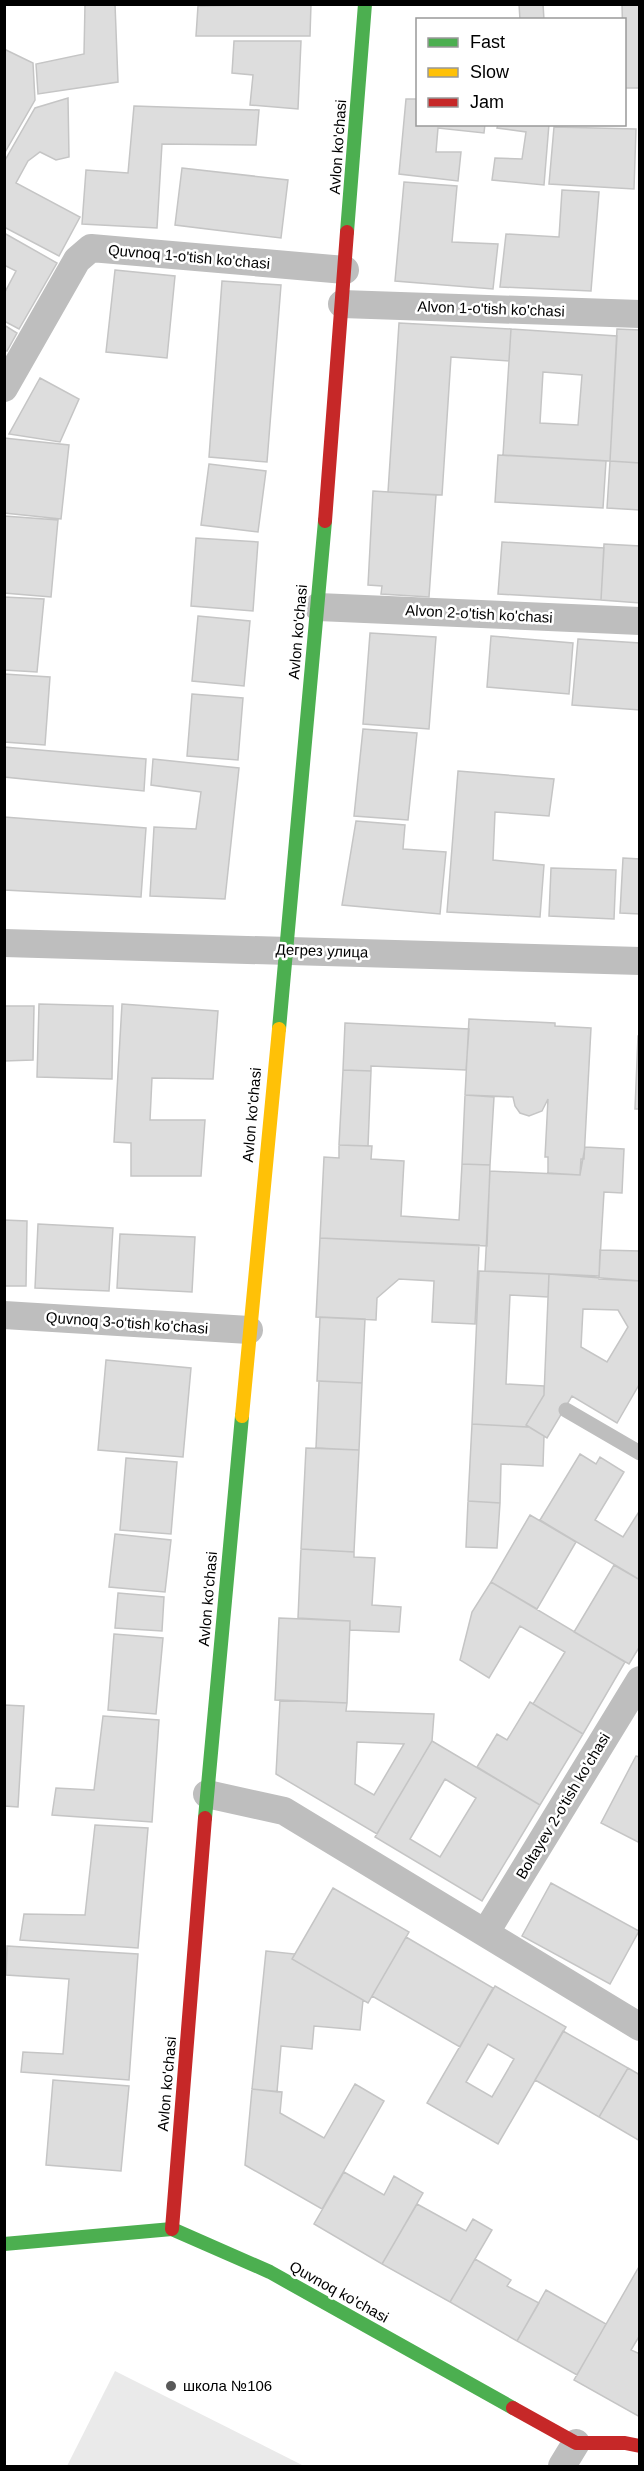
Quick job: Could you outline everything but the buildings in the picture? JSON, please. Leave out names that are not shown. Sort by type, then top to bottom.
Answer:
[{"type":"street","name":"Avlon ko'chasi","points":[[172,2229],[207,1794],[284,950],[318,607],[365,4]]},
{"type":"street","name":"Quvnoq 1-o'tish ko'chasi","points":[[4,388],[77,260],[91,248],[345,270]]},
{"type":"street","name":"Alvon 1-o'tish ko'chasi","points":[[342,304],[639,314]]},
{"type":"street","name":"Alvon 2-o'tish ko'chasi","points":[[318,607],[639,621]]},
{"type":"street","name":"Дегрез улица","points":[[4,943],[639,961]]},
{"type":"street","name":"Quvnoq 3-o'tish ko'chasi","points":[[4,1315],[249,1330]]},
{"type":"street","name":"Boltayev 2-o'tish ko'chasi","points":[[486,1932],[639,1680]]},
{"type":"street","points":[[207,1794],[284,1810],[639,2027]]},
{"type":"street","name":"Quvnoq ko'chasi","points":[[4,2244],[172,2229],[270,2272],[569,2455],[594,2445],[627,2443],[639,2446]]},
{"type":"lane","points":[[566,1410],[639,1454]]},
{"type":"shaded area","points":[[115,2371],[304,2466],[67,2466]]},
{"type":"traffic: fast","points":[[347,232],[365,4]]},
{"type":"traffic: fast","points":[[279,1029],[325,521]]},
{"type":"traffic: fast","points":[[205,1818],[242,1416]]},
{"type":"traffic: fast","points":[[4,2244],[172,2229],[270,2272],[513,2408]]},
{"type":"traffic: slow","points":[[242,1416],[279,1029]]},
{"type":"traffic: jam","points":[[325,521],[347,232]]},
{"type":"traffic: jam","points":[[172,2229],[205,1818]]},
{"type":"traffic: jam","points":[[513,2408],[576,2443],[625,2443],[640,2446]]},
{"type":"place","name":"школа №106","points":[[171,2386]]}]
